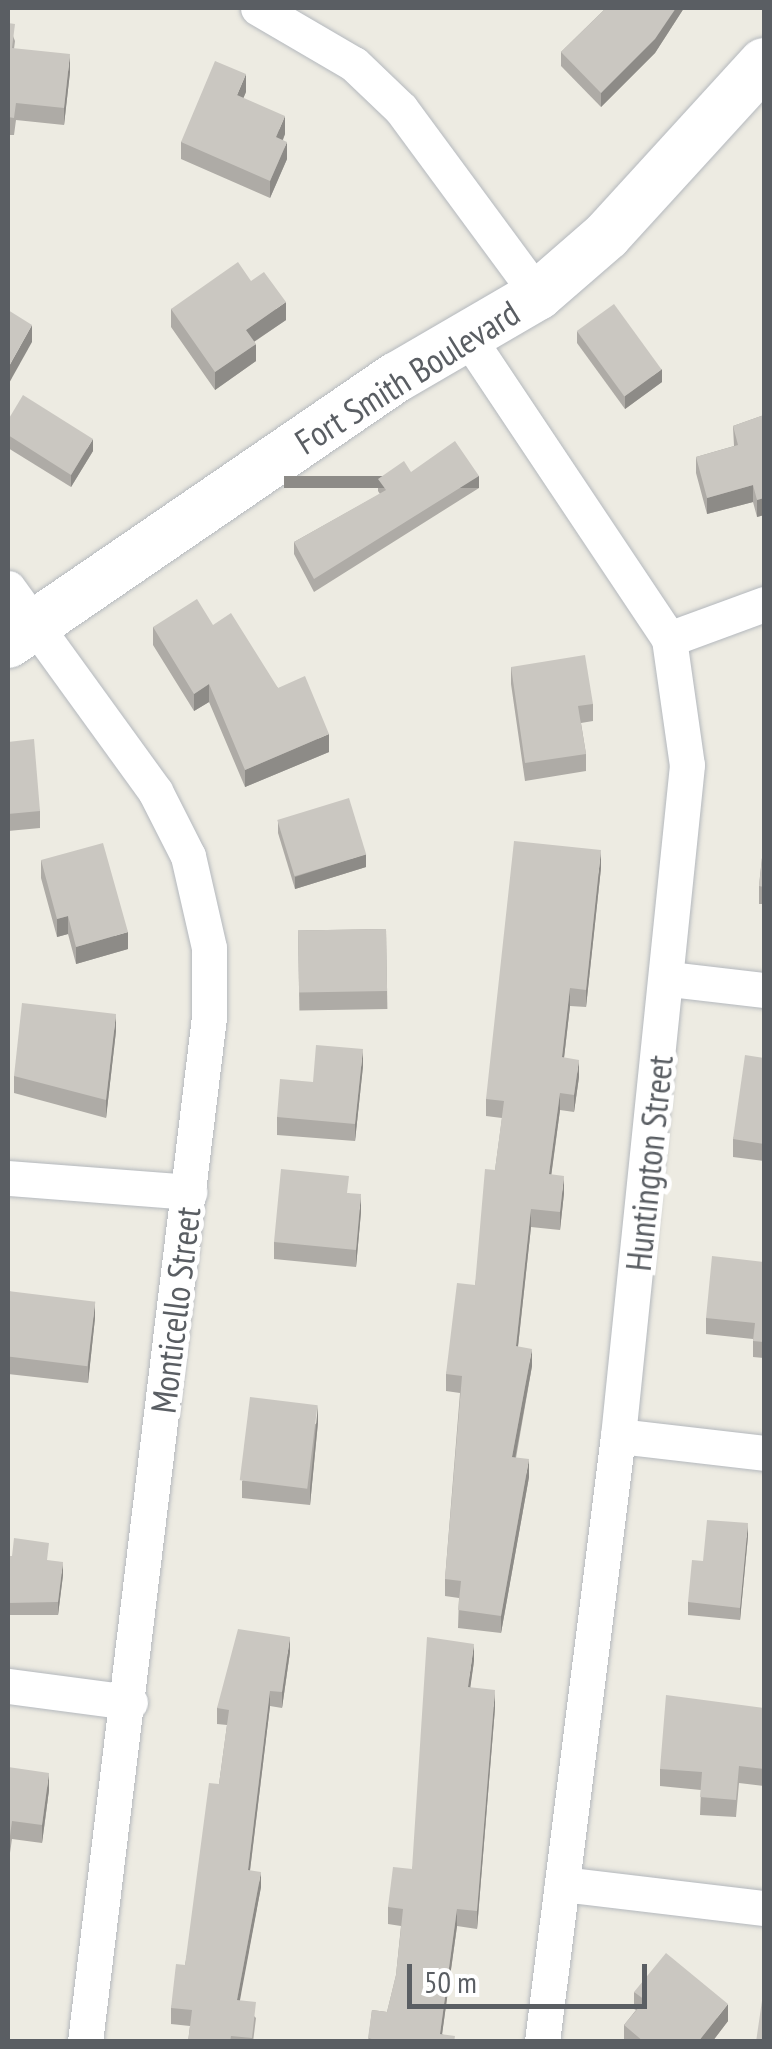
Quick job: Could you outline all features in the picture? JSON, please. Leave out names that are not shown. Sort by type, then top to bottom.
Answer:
[{"type":"street","points":[[258,8],[354,64],[401,109],[538,296]]},
{"type":"street","name":"Fort Smith Boulevard","points":[[16,619],[396,377],[471,342],[538,296],[607,235],[764,63]]},
{"type":"street","name":"Huntington Street","points":[[471,342],[668,639],[687,765],[669,978],[618,1436],[542,2042]]},
{"type":"street","points":[[668,639],[764,604]]},
{"type":"street","name":"Monticello Street","points":[[16,619],[156,791],[188,856],[209,948],[188,1192],[130,1702],[85,2042]]},
{"type":"street","points":[[669,978],[764,990]]},
{"type":"street","points":[[8,1178],[188,1192]]},
{"type":"street","points":[[618,1436],[764,1453]]},
{"type":"street","points":[[8,1686],[130,1702]]},
{"type":"street","points":[[562,1884],[764,1908]]},
{"type":"building","points":[[606,8],[676,8],[655,39],[601,93],[561,52]]},
{"type":"building","points":[[8,23],[15,24],[12,48],[70,54],[64,108],[16,103],[14,118],[8,117]]},
{"type":"building","points":[[215,61],[246,74],[237,95],[285,116],[276,137],[287,142],[270,181],[181,142]]},
{"type":"building","points":[[238,262],[251,281],[264,272],[286,302],[246,330],[256,344],[215,372],[171,309]]},
{"type":"building","points":[[614,304],[662,370],[624,397],[577,331]]},
{"type":"building","points":[[8,310],[32,325],[8,368]]},
{"type":"building","points":[[23,395],[93,439],[71,475],[8,435],[8,420]]},
{"type":"building","points":[[764,415],[764,498],[757,500],[753,485],[707,498],[696,457],[738,445],[733,426]]},
{"type":"building","points":[[455,441],[479,476],[314,579],[294,542],[386,490],[378,479],[404,461],[411,472]]},
{"type":"building","points":[[197,599],[213,625],[231,613],[278,688],[305,676],[329,734],[245,770],[209,684],[194,694],[153,627]]},
{"type":"building","points":[[585,655],[593,704],[578,706],[586,754],[525,763],[511,667]]},
{"type":"building","points":[[34,739],[40,811],[8,814],[8,742]]},
{"type":"building","points":[[349,798],[366,854],[295,876],[277,820]]},
{"type":"building","points":[[764,839],[764,887],[759,886]]},
{"type":"building","points":[[514,841],[601,850],[586,990],[570,988],[562,1057],[579,1060],[574,1095],[560,1093],[549,1174],[564,1176],[560,1212],[531,1209],[516,1346],[532,1349],[512,1457],[529,1459],[501,1616],[458,1610],[461,1581],[445,1579],[462,1376],[446,1374],[457,1283],[475,1285],[485,1169],[495,1170],[504,1101],[486,1099]]},
{"type":"building","points":[[103,843],[128,932],[76,947],[68,916],[57,919],[41,860]]},
{"type":"building","points":[[386,929],[387,991],[299,993],[298,931]]},
{"type":"building","points":[[22,1003],[116,1014],[106,1100],[14,1076]]},
{"type":"building","points":[[316,1045],[363,1049],[355,1124],[277,1117],[280,1079],[313,1082]]},
{"type":"building","points":[[745,1055],[764,1058],[764,1144],[733,1139]]},
{"type":"building","points":[[281,1169],[349,1176],[347,1193],[361,1194],[356,1250],[274,1242]]},
{"type":"building","points":[[712,1256],[764,1262],[764,1342],[753,1341],[755,1323],[706,1318]]},
{"type":"building","points":[[8,1291],[95,1302],[87,1366],[8,1356]]},
{"type":"building","points":[[250,1397],[317,1405],[307,1489],[240,1480]]},
{"type":"building","points":[[707,1520],[748,1523],[740,1608],[688,1602],[692,1560],[703,1561]]},
{"type":"building","points":[[14,1538],[49,1543],[47,1560],[63,1562],[58,1602],[8,1603],[8,1556],[12,1556]]},
{"type":"building","points":[[238,1629],[290,1637],[282,1692],[270,1691],[248,1870],[261,1872],[237,2000],[256,2002],[252,2038],[231,2036],[230,2042],[188,2042],[192,2010],[171,2008],[176,1964],[185,1965],[209,1783],[219,1784],[229,1710],[217,1708]]},
{"type":"building","points":[[427,1637],[474,1644],[468,1687],[495,1690],[477,1911],[457,1909],[440,2034],[455,2036],[454,2042],[382,2042],[368,2038],[372,2010],[387,2012],[396,1975],[403,1909],[388,1907],[393,1867],[412,1869]]},
{"type":"building","points":[[666,1695],[764,1708],[764,1769],[739,1766],[736,1800],[700,1797],[702,1772],[660,1769]]},
{"type":"building","points":[[8,1767],[49,1773],[42,1825],[12,1821],[10,1836],[8,1836]]},
{"type":"building","points":[[666,1953],[728,2004],[698,2042],[644,2042],[624,2025],[645,2000],[634,1992]]},
{"type":"building","points":[[764,1987],[764,2042],[756,2042]]}]
